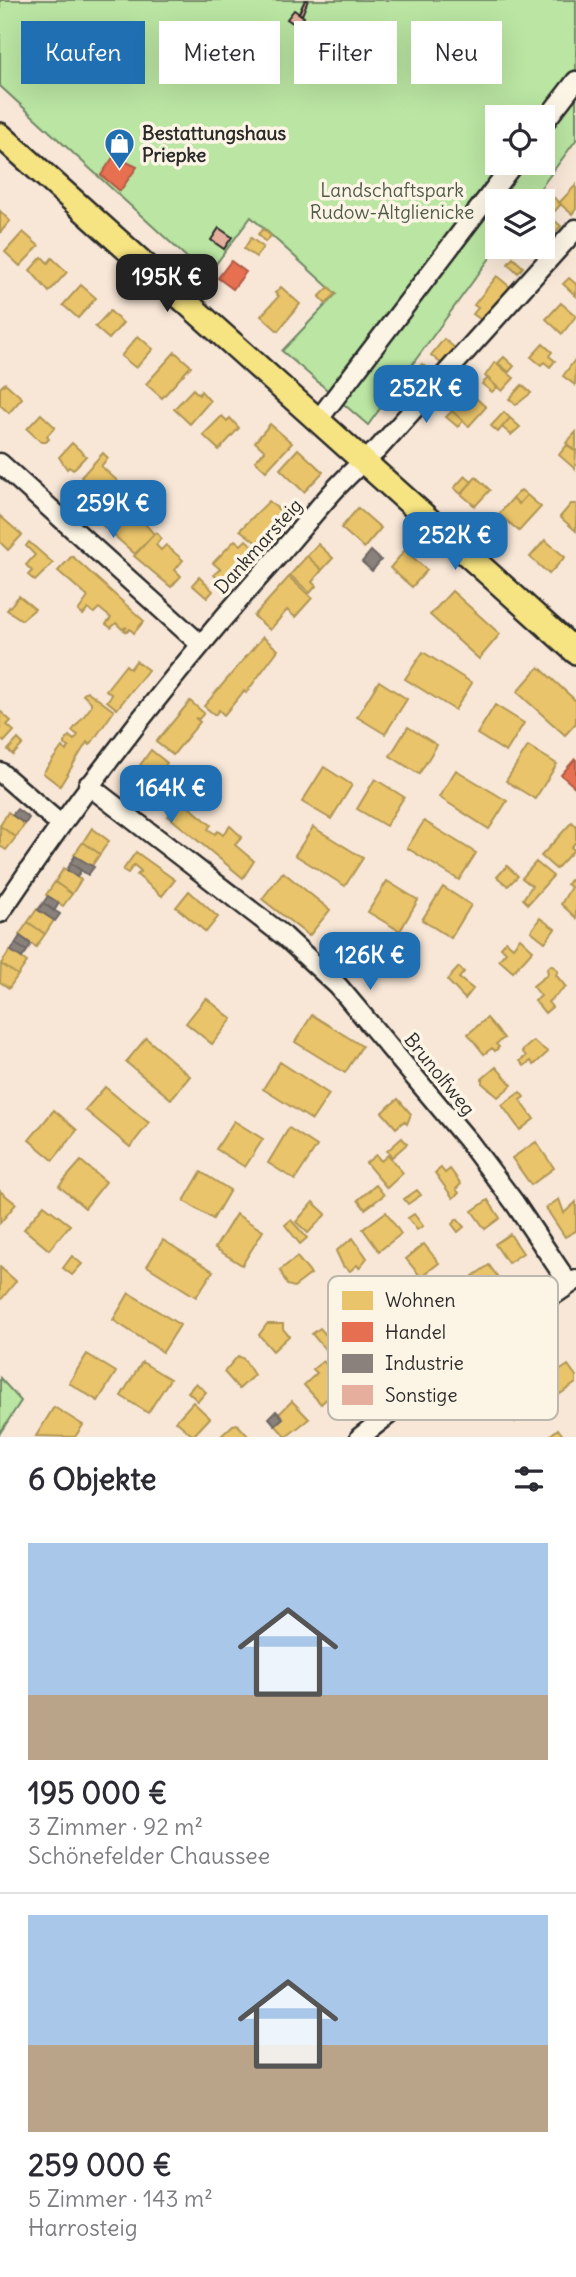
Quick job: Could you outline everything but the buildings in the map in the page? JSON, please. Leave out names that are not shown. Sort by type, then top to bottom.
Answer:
[{"type":"main road","points":[[0,135],[576,652]]},
{"type":"street","points":[[555,108],[576,81]]},
{"type":"street","points":[[318,420],[505,175]]},
{"type":"street","name":"Dankmarsteig","points":[[0,913],[88,785],[200,644],[576,229]]},
{"type":"street","points":[[0,463],[200,644]]},
{"type":"street","points":[[0,772],[60,824]]},
{"type":"street","name":"Brunolfweg","points":[[88,785],[284,936],[338,986],[461,1132],[573,1282]]},
{"type":"street","points":[[558,1292],[573,1282]]},
{"type":"street","points":[[360,1437],[382,1420]]},
{"type":"green space","name":"Landschaftspark Rudow-Altglienicke","points":[[0,0],[576,0],[576,140],[555,168],[555,105],[485,105],[485,175],[550,175],[540,189],[485,189],[485,259],[489,259],[368,425],[282,351],[336,294],[251,217],[207,276],[0,86]]},
{"type":"green space","points":[[0,1378],[21,1401],[0,1433]]},
{"type":"place","name":"Bestattungshaus Priepke","points":[[119,171]]}]
